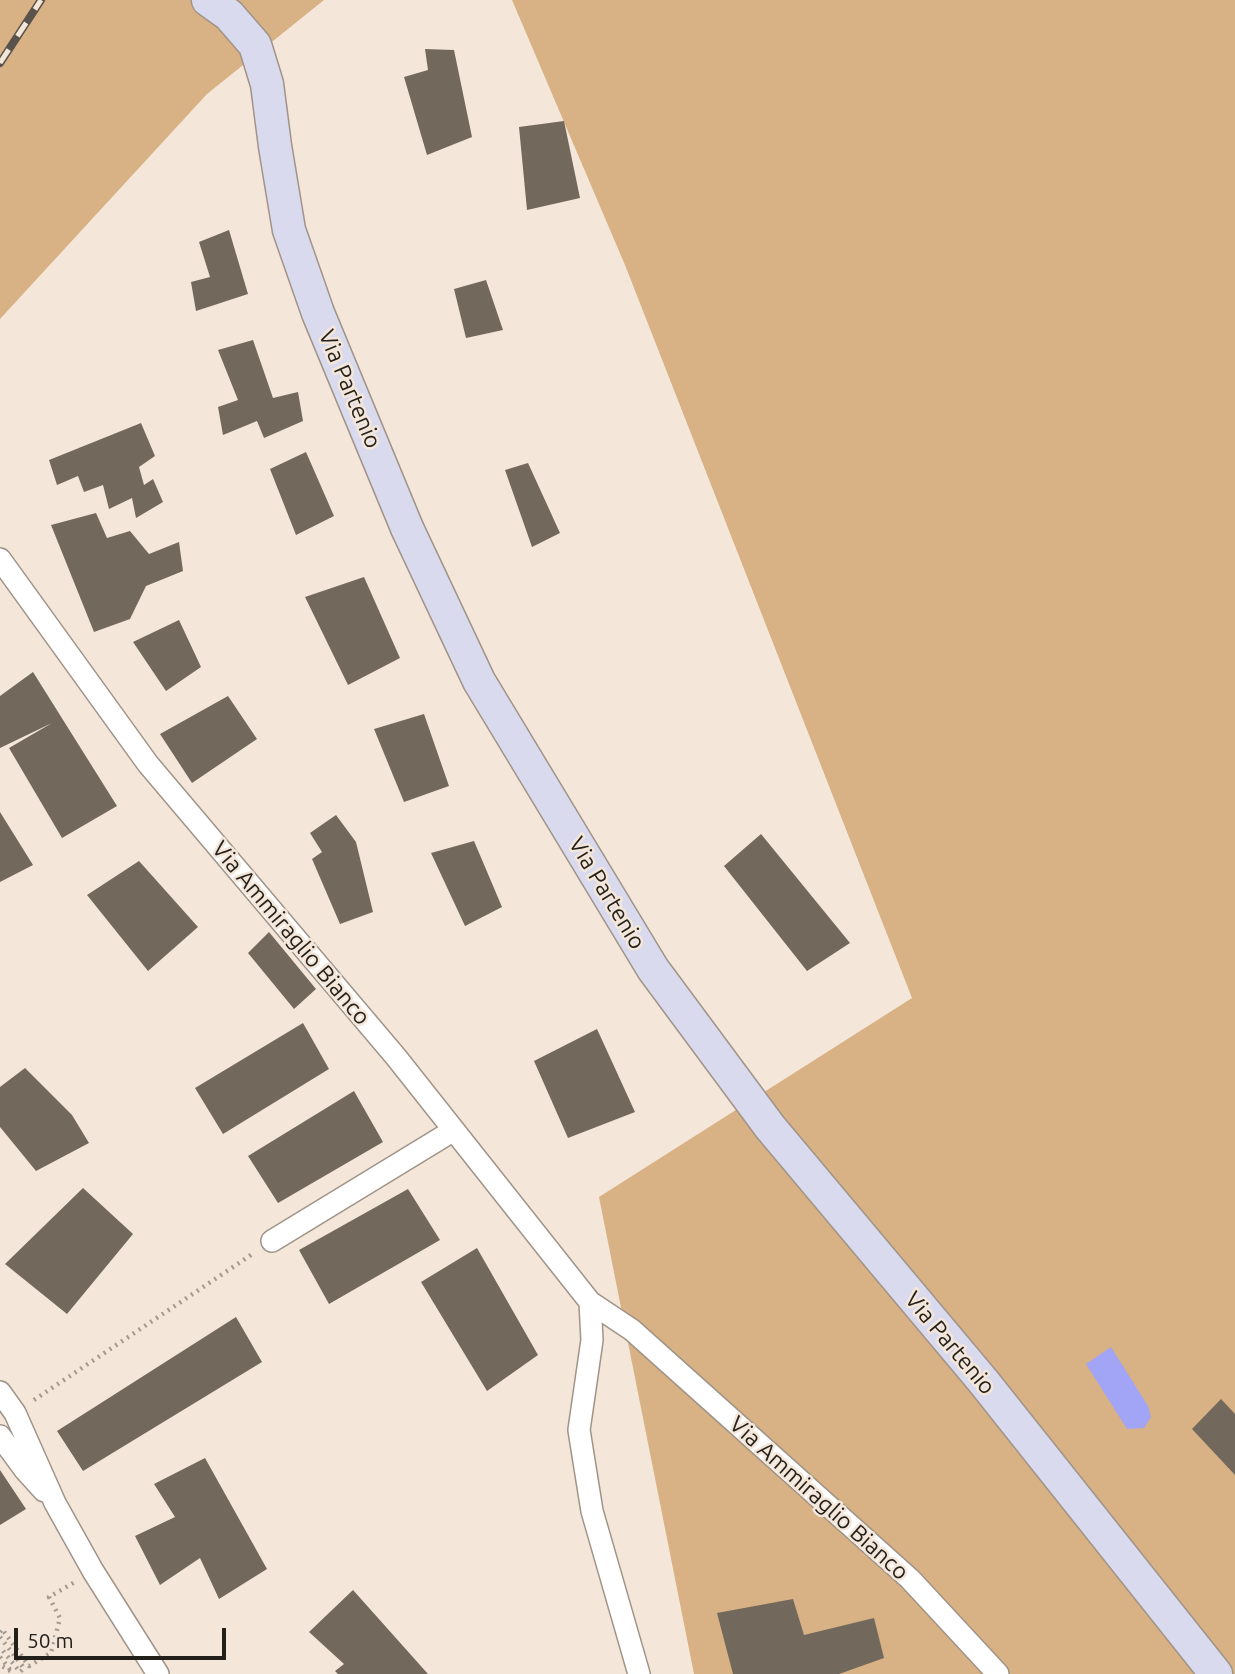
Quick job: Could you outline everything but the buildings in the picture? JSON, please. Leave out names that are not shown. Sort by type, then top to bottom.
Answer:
[{"type":"main road","name":"Via Partenio","points":[[208,0],[229,15],[255,45],[267,84],[289,230],[318,313],[407,528],[479,681],[653,969],[762,1116],[983,1381],[1216,1674]]},
{"type":"street","name":"Via Ammiraglio Bianco","points":[[0,559],[148,764],[387,1046],[590,1302],[632,1330],[910,1579],[998,1674]]},
{"type":"street","points":[[272,1241],[454,1130]]},
{"type":"street","points":[[590,1302],[592,1340],[579,1430],[592,1511],[639,1674]]},
{"type":"street","points":[[592,1340],[632,1330]]},
{"type":"street","points":[[0,1392],[15,1413],[55,1503],[93,1571],[158,1674]]},
{"type":"street","points":[[0,1436],[24,1471],[55,1503]]},
{"type":"path","points":[[15,1413],[272,1241]]},
{"type":"path","points":[[0,1632],[2,1629],[29,1666],[51,1653],[60,1618],[49,1597],[93,1571]]},
{"type":"path","points":[[0,1637],[24,1668],[20,1672],[0,1647]]},
{"type":"path","points":[[0,1657],[12,1672],[0,1665]]},
{"type":"shaded area","points":[[0,0],[324,0],[207,94],[0,319]]},
{"type":"shaded area","points":[[512,0],[1235,0],[1235,1674],[694,1674],[599,1197],[912,998],[625,265]]},
{"type":"water","points":[[1111,1347],[1148,1406],[1151,1417],[1144,1428],[1127,1429],[1086,1364]]},
{"type":"railway","points":[[0,63],[41,0]]}]
